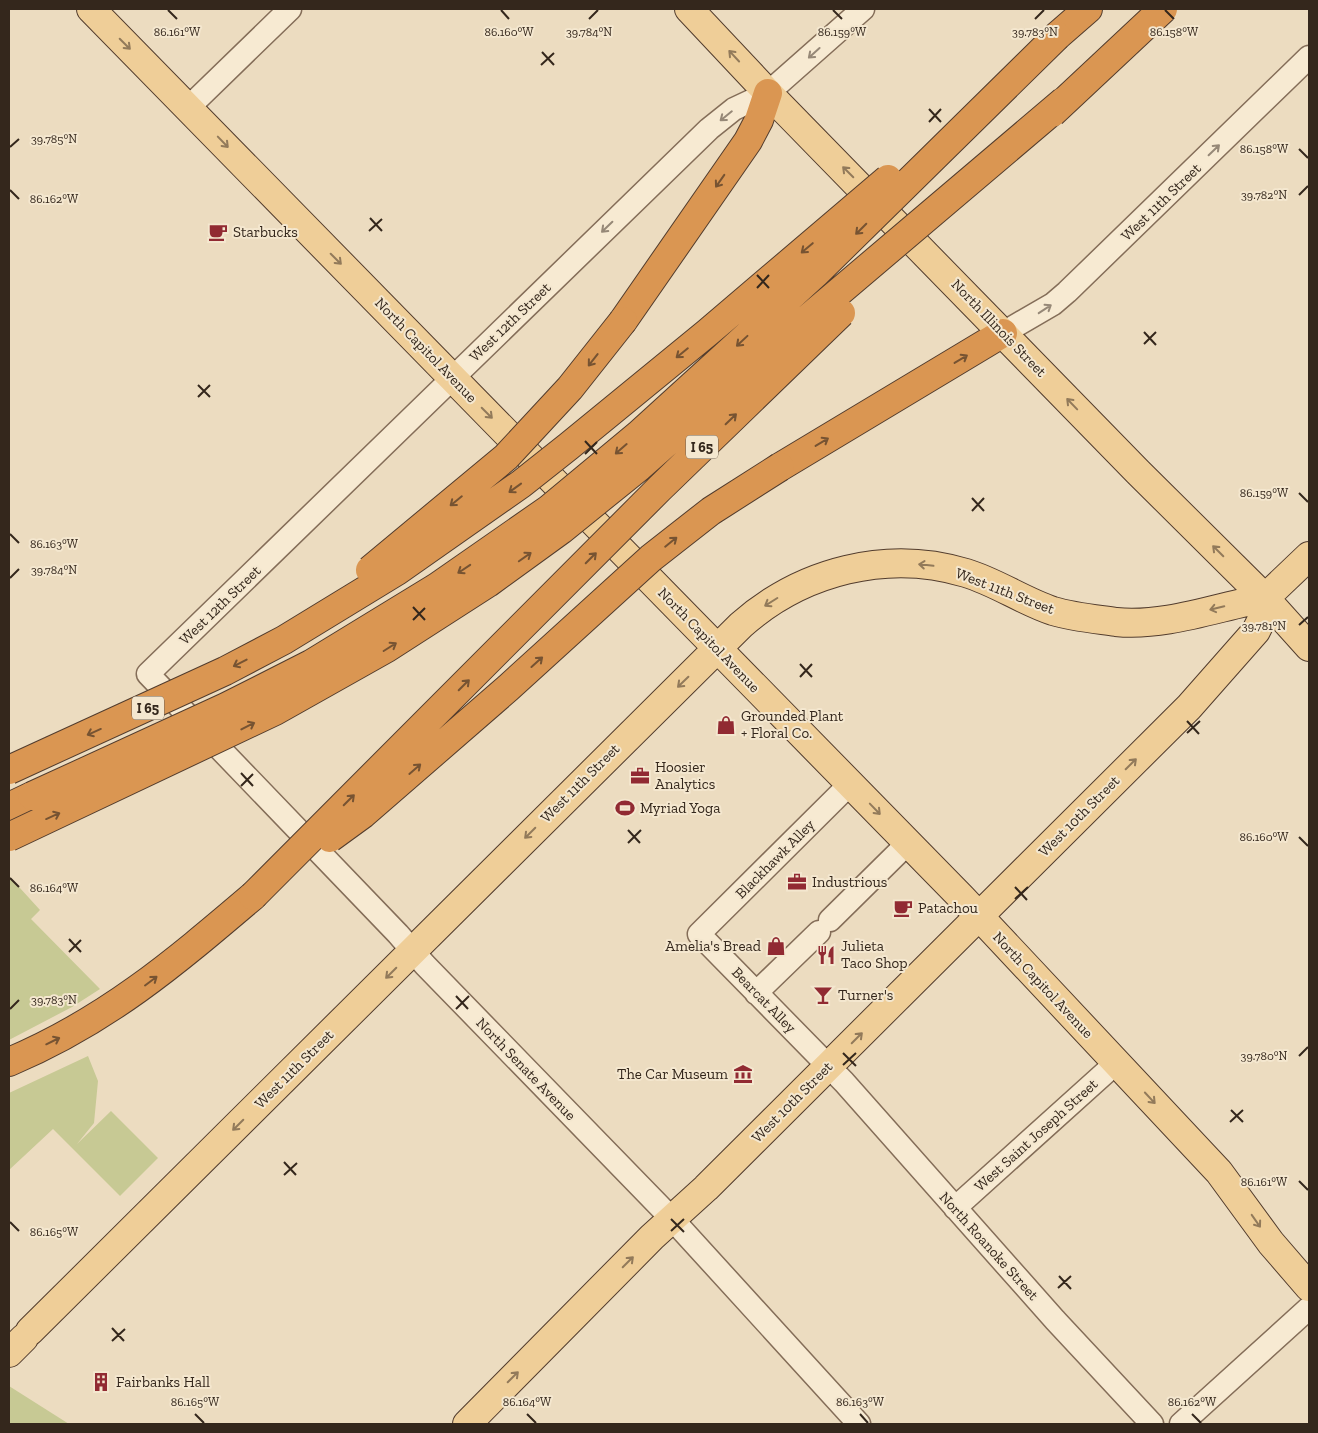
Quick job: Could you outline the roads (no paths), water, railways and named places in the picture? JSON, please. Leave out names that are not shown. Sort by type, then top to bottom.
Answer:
[{"type":"highway","name":"I 65","points":[[9,770],[157,704],[284,640],[397,571],[521,484],[707,333],[1088,9]]},
{"type":"highway","name":"I 65","points":[[9,1062],[57,1039],[110,1009],[168,968],[253,896],[708,442],[1064,101],[1163,9]]},
{"type":"highway","points":[[9,807],[164,737],[311,664],[414,602],[549,509],[638,435],[815,274],[1057,36]]},
{"type":"highway","points":[[284,640],[460,497],[506,457],[570,388],[623,321],[748,141],[760,120],[768,93]]},
{"type":"highway","points":[[9,836],[240,730],[335,679],[439,616],[519,562],[639,466],[787,336],[1064,101]]},
{"type":"highway","points":[[253,896],[363,814],[508,688],[651,558],[711,511],[780,467],[1003,334]]},
{"type":"main road","name":"North Capitol Avenue","points":[[91,9],[978,916],[1219,1172],[1271,1243],[1309,1287]]},
{"type":"main road","name":"North Illinois Street","points":[[689,9],[768,93],[1003,334],[1265,598],[1309,646]]},
{"type":"main road","points":[[1265,598],[1309,556]]},
{"type":"main road","name":"West 11th Street","points":[[21,1341],[412,950],[718,648],[757,611],[788,592],[829,574],[873,565],[924,565],[966,573],[998,585],[1052,610],[1119,622],[1162,620],[1265,598]]},
{"type":"main road","name":"West 10th Street","points":[[467,1424],[639,1251],[673,1220],[1189,707],[1239,652],[1259,626],[1265,598]]},
{"type":"street","points":[[188,108],[290,9]]},
{"type":"street","name":"West 12th Street","points":[[148,674],[234,593],[709,129],[734,109],[768,93],[863,9]]},
{"type":"street","name":"West 11th Street","points":[[1003,334],[1045,309],[1067,292],[1309,57]]},
{"type":"street","name":"North Senate Avenue","points":[[148,674],[673,1220],[859,1424]]},
{"type":"street","name":"Blackhawk Alley","points":[[699,934],[850,784]]},
{"type":"street","points":[[756,993],[908,843]]},
{"type":"street","name":"Bearcat Alley","points":[[699,934],[828,1066]]},
{"type":"street","name":"West Saint Joseph Street","points":[[955,1208],[1116,1063]]},
{"type":"street","name":"North Roanoke Street","points":[[828,1066],[1152,1424]]},
{"type":"street","points":[[1181,1424],[1309,1308]]},
{"type":"place","name":"Starbucks","points":[[218,232]]},
{"type":"place","name":"Grounded Plant + Floral Co.","points":[[726,725]]},
{"type":"place","name":"Hoosier Analytics","points":[[640,776]]},
{"type":"place","name":"Myriad Yoga","points":[[625,808]]},
{"type":"place","name":"Industrious","points":[[797,882]]},
{"type":"place","name":"Patachou","points":[[903,908]]},
{"type":"place","name":"Amelia's Bread","points":[[776,946]]},
{"type":"place","name":"Julieta Taco Shop","points":[[826,955]]},
{"type":"place","name":"Turner's","points":[[823,995]]},
{"type":"place","name":"The Car Museum","points":[[743,1074]]},
{"type":"place","name":"Fairbanks Hall","points":[[101,1382]]}]
